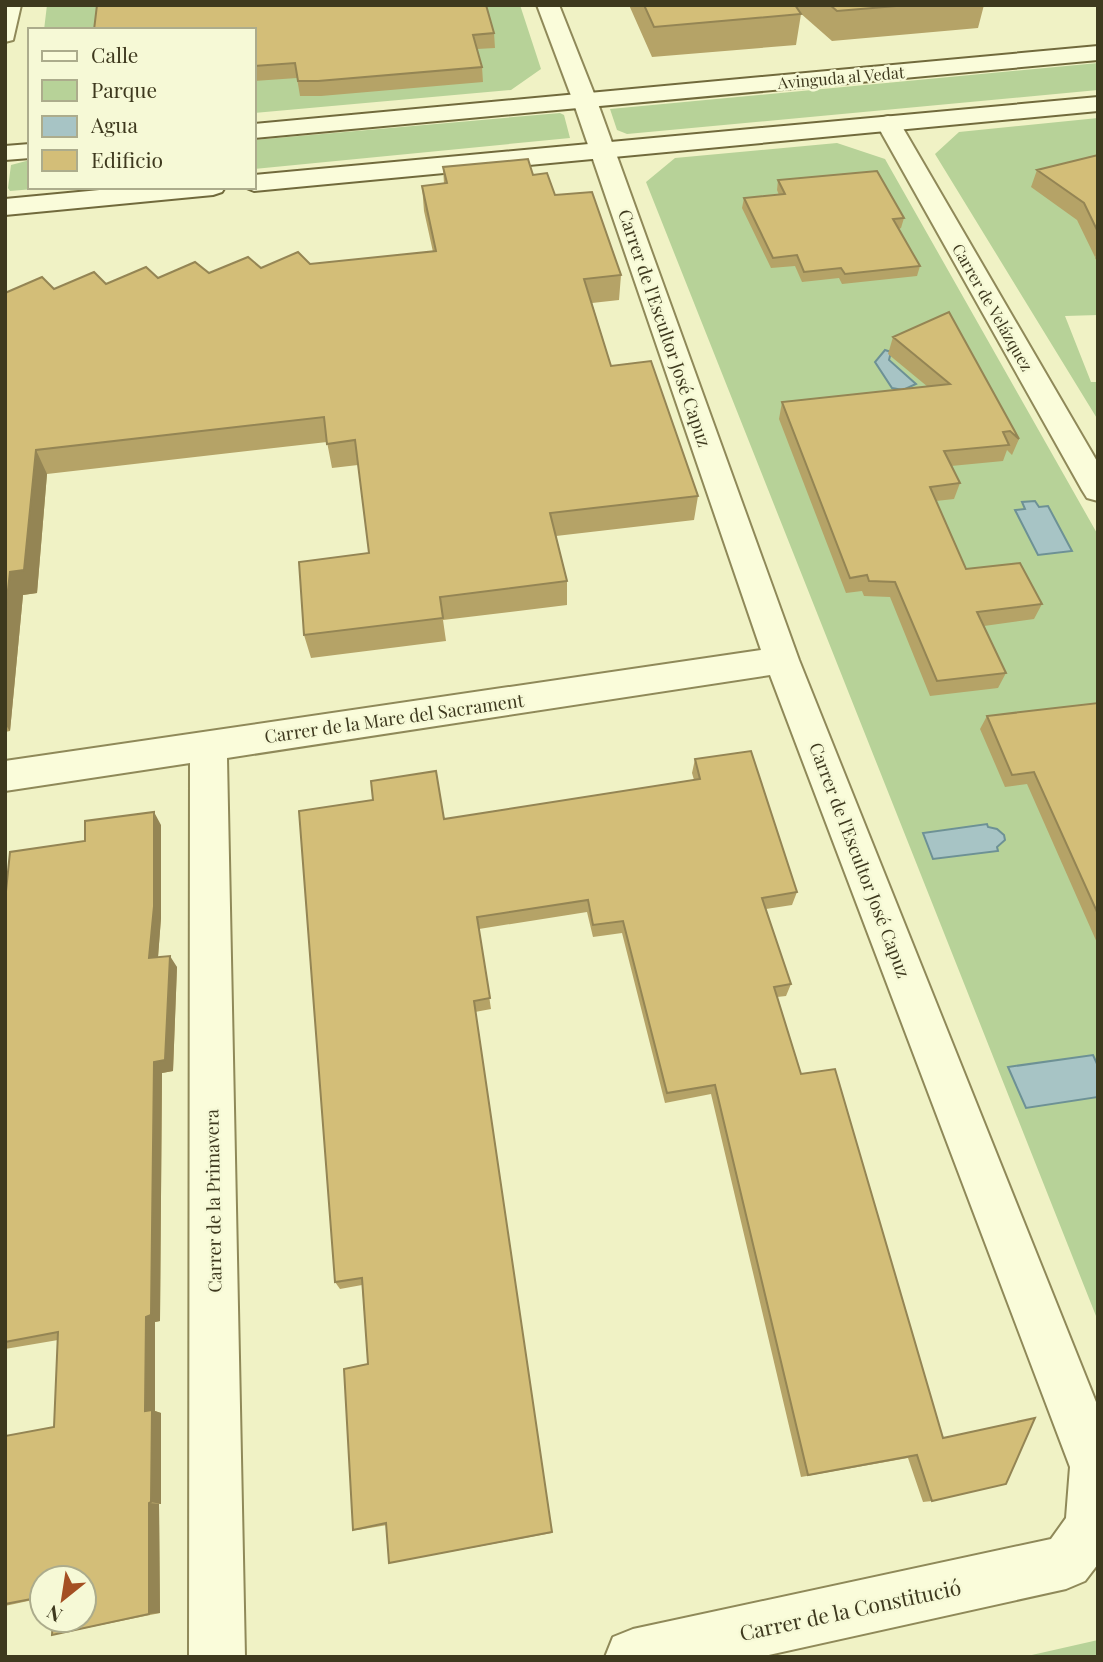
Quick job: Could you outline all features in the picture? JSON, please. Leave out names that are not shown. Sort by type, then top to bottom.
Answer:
[{"type":"street","points":[[5,35],[10,5]]},
{"type":"street","points":[[548,5],[602,150]]},
{"type":"street","name":"Avinguda al Vedat","points":[[256,131],[1098,52]]},
{"type":"street","points":[[256,183],[1098,104]]},
{"type":"street","name":"Carrer de Velázquez","points":[[888,124],[1098,490]]},
{"type":"street","name":"Carrer de l'Escultor José Capuz","points":[[602,150],[782,660],[1096,1467],[1092,1528],[1066,1562]]},
{"type":"street","points":[[5,153],[28,151]]},
{"type":"street","points":[[5,207],[192,189]]},
{"type":"street","name":"Carrer de la Mare del Sacrament","points":[[5,776],[782,660]]},
{"type":"street","name":"Carrer de la Primavera","points":[[208,746],[217,1657]]},
{"type":"street","name":"Carrer de la Constitució","points":[[633,1657],[1066,1562]]},
{"type":"green space","points":[[47,5],[520,5],[541,69],[511,90],[256,113],[256,28],[44,28]]},
{"type":"green space","points":[[1098,63],[1098,90],[627,134],[617,130],[610,109]]},
{"type":"green space","points":[[560,113],[564,115],[570,138],[256,169],[256,140]]},
{"type":"green space","points":[[1098,118],[1098,315],[1065,316],[1091,382],[1098,382],[1098,420],[935,154],[959,132]]},
{"type":"green space","points":[[837,143],[885,159],[1098,535],[1098,1321],[646,182],[675,158]]},
{"type":"green space","points":[[28,161],[28,189],[34,189],[10,191],[8,188],[11,165]]},
{"type":"green space","points":[[1098,1640],[1098,1657],[1023,1657]]},
{"type":"water","points":[[885,350],[891,352],[889,360],[916,384],[903,390],[892,388],[875,362]]},
{"type":"water","points":[[1035,501],[1039,507],[1048,506],[1072,551],[1038,555],[1015,510],[1025,509],[1022,502]]},
{"type":"water","points":[[987,824],[1004,835],[1005,840],[997,847],[998,851],[933,859],[923,833]]},
{"type":"water","points":[[1093,1055],[1098,1066],[1098,1097],[1026,1108],[1008,1067]]},
{"type":"building","points":[[97,5],[486,5],[494,33],[473,35],[482,67],[298,81],[295,63],[256,66],[256,28],[94,28]]},
{"type":"building","points":[[644,5],[795,5],[801,14],[654,27]]},
{"type":"building","points":[[830,5],[908,5],[837,11]]},
{"type":"building","points":[[1098,155],[1098,232],[1084,203],[1037,170]]},
{"type":"building","points":[[528,159],[533,175],[547,173],[555,195],[592,192],[621,275],[584,279],[611,366],[651,361],[698,496],[550,513],[567,581],[440,597],[443,618],[304,635],[299,562],[369,553],[355,440],[327,444],[324,417],[36,450],[24,570],[10,572],[5,617],[5,293],[42,277],[54,289],[94,272],[106,284],[146,267],[158,278],[195,262],[209,273],[248,257],[261,268],[298,252],[310,264],[436,251],[422,186],[447,183],[443,167]]},
{"type":"building","points":[[877,171],[904,218],[893,219],[920,266],[845,274],[841,268],[804,272],[797,255],[773,258],[744,198],[785,194],[778,180]]},
{"type":"building","points":[[949,312],[1019,439],[1010,431],[1003,432],[1009,445],[944,451],[960,483],[930,487],[966,569],[1020,563],[1042,604],[977,612],[1006,673],[937,681],[895,582],[869,581],[867,575],[850,578],[782,402],[950,384],[893,337]]},
{"type":"building","points":[[1098,703],[1098,914],[1034,772],[1012,775],[987,716]]},
{"type":"building","points":[[751,751],[797,892],[762,898],[791,984],[774,987],[801,1074],[835,1069],[943,1438],[1035,1418],[1006,1484],[932,1501],[917,1455],[808,1475],[715,1085],[667,1093],[623,921],[593,925],[588,900],[477,917],[490,998],[474,1001],[552,1532],[389,1563],[386,1523],[353,1530],[344,1369],[368,1364],[362,1278],[335,1282],[299,811],[373,800],[371,781],[436,771],[444,819],[700,779],[695,759]]},
{"type":"building","points":[[154,812],[154,906],[149,958],[170,956],[165,1060],[154,1062],[151,1315],[146,1317],[145,1411],[152,1410],[149,1614],[98,1625],[98,1564],[28,1564],[28,1600],[5,1604],[5,1436],[54,1427],[58,1332],[5,1342],[5,901],[10,852],[85,841],[85,821]]}]
